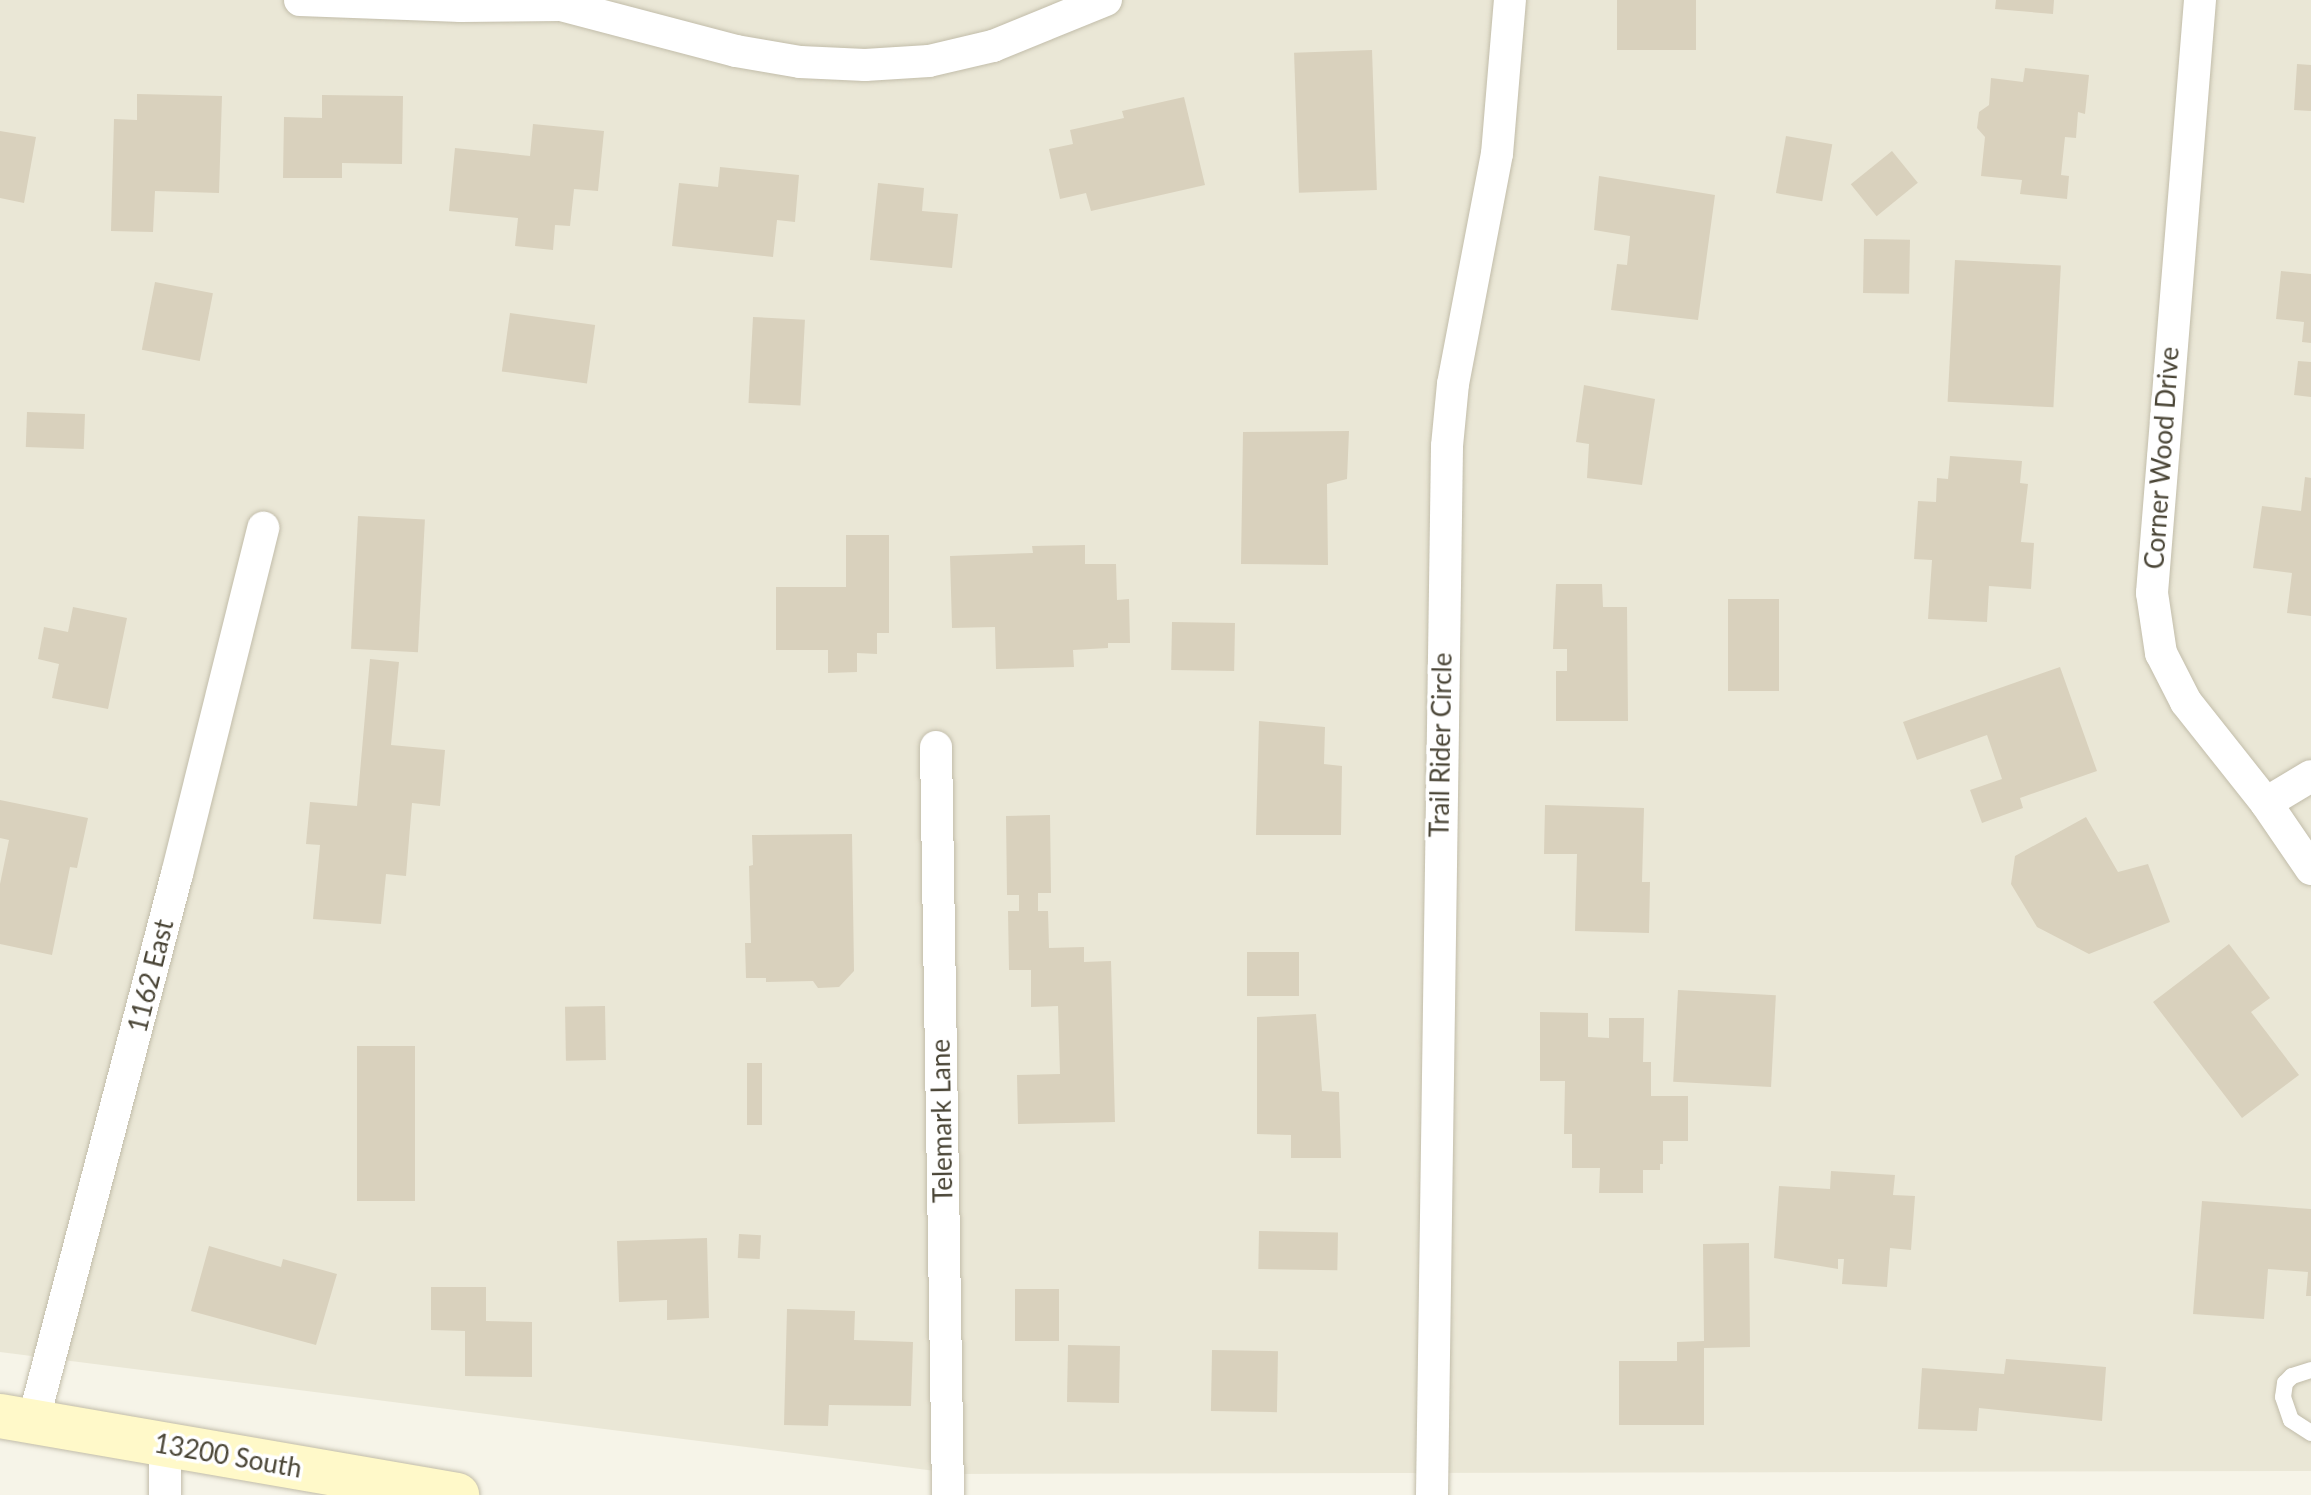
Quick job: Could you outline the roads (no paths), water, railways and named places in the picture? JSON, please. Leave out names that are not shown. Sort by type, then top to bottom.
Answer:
[{"type":"street","points":[[300,0],[461,6],[561,2],[736,51],[800,62],[865,65],[929,61],[993,46],[1106,0]]},
{"type":"street","name":"Trail Rider Circle","points":[[1432,1495],[1446,461],[1453,384],[1497,154],[1510,0]]},
{"type":"street","name":"Corner Wood Drive","points":[[2200,0],[2152,593],[2161,653],[2186,702],[2266,803],[2311,869]]},
{"type":"street","name":"1162 East","points":[[16,1419],[162,935],[263,528]]},
{"type":"street","name":"Telemark Lane","points":[[936,747],[948,1495]]},
{"type":"street","points":[[2266,803],[2311,776]]},
{"type":"street","name":"13200 South","points":[[16,1419],[457,1495]]},
{"type":"street","points":[[165,1445],[165,1495]]},
{"type":"lane","points":[[2311,1370],[2292,1376],[2285,1383],[2283,1397],[2291,1420],[2311,1433]]}]
